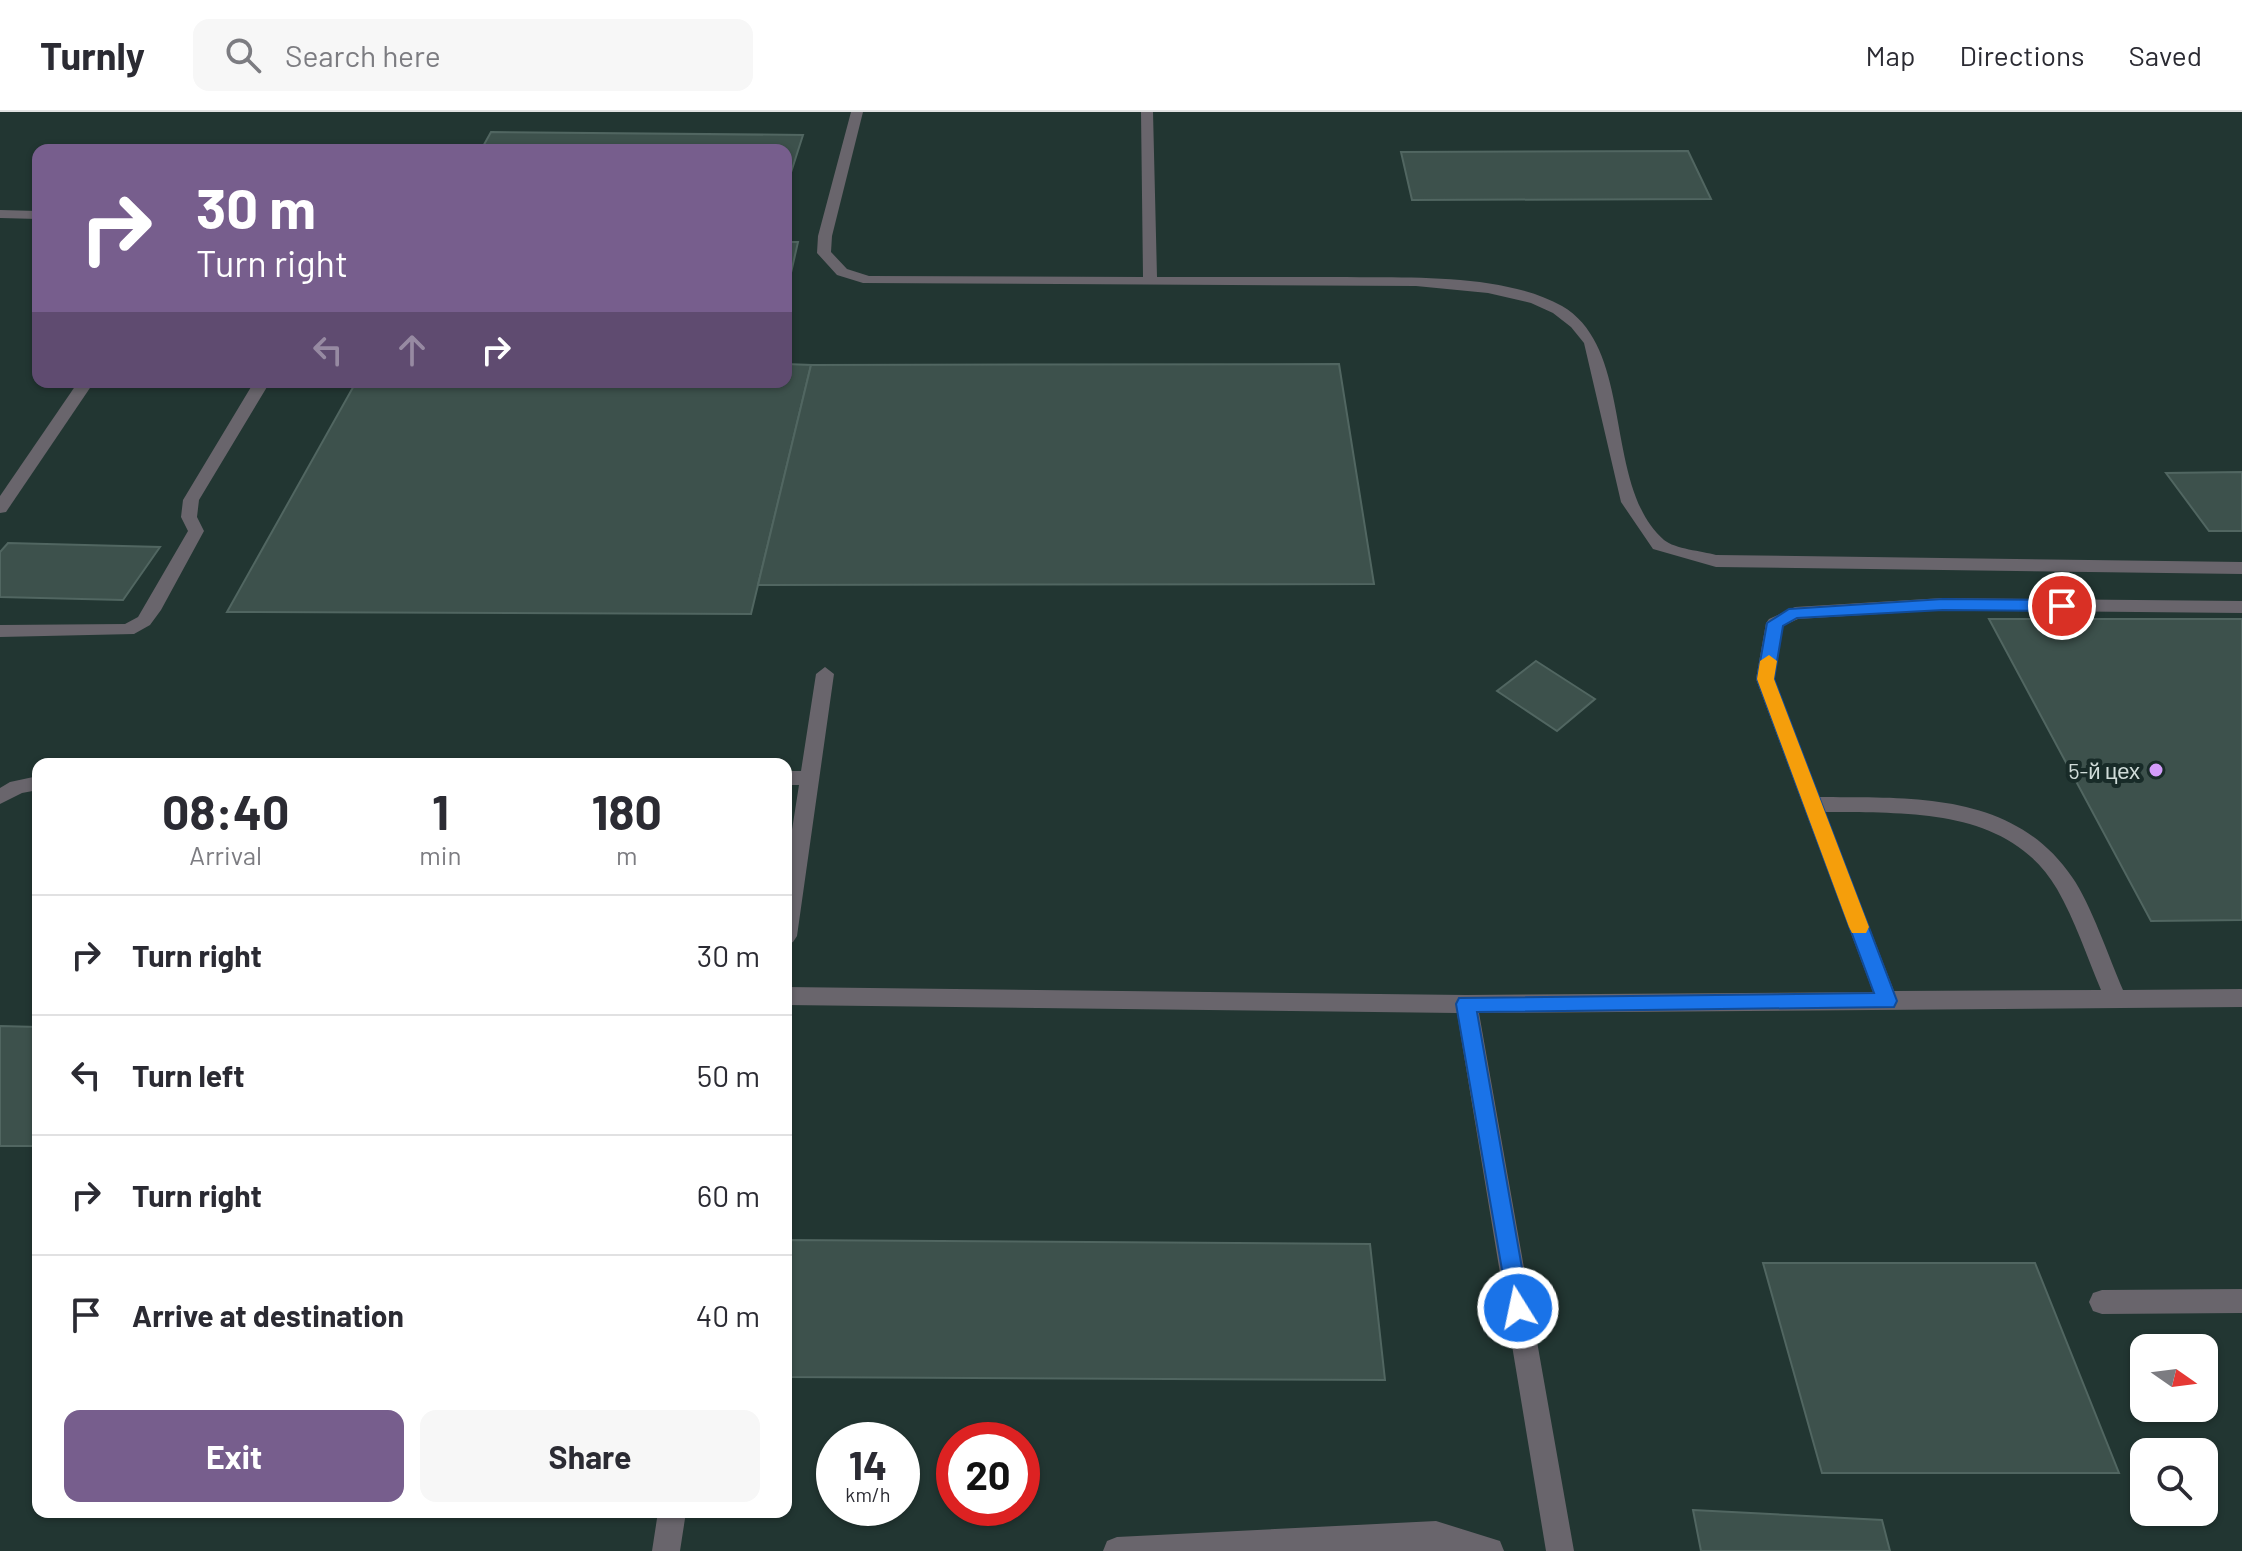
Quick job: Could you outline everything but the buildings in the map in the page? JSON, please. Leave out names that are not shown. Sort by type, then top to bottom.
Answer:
[{"type":"lane","points":[[857,112],[824,253],[842,272],[868,280],[1416,282],[1498,291],[1549,304],[1580,324],[1591,343],[1629,502],[1659,545],[1716,561],[2242,568]]},
{"type":"lane","points":[[1147,112],[1150,281]]},
{"type":"lane","points":[[0,214],[32,215]]},
{"type":"lane","points":[[0,508],[82,388]]},
{"type":"lane","points":[[0,631],[128,630],[144,621],[196,531],[189,517],[191,500],[258,388]]},
{"type":"lane","points":[[1887,1001],[1765,679],[1775,623],[1795,613],[1943,604],[2242,607]]},
{"type":"lane","points":[[792,896],[825,674]]},
{"type":"lane","points":[[792,778],[810,778]]},
{"type":"lane","points":[[0,797],[17,787],[32,784]]},
{"type":"lane","points":[[1813,804],[1921,806],[1979,816],[2035,848],[2065,883],[2116,999]]},
{"type":"lane","points":[[792,996],[1466,1004],[2242,998]]},
{"type":"lane","points":[[1466,1004],[1560,1551]]},
{"type":"lane","points":[[2102,1302],[2242,1301]]},
{"type":"lane","points":[[666,1551],[671,1518]]},
{"type":"lane","points":[[1117,1551],[1436,1535],[1490,1551]]},
{"type":"slow traffic","points":[[1769,661],[1765,679],[1859,927]]},
{"type":"place","name":"5-й цех","points":[[2156,770]]},
{"type":"route","points":[[1518,1308],[1466,1004],[1887,1001],[1765,679],[1775,623],[1795,613],[1943,604],[2062,606]]}]
